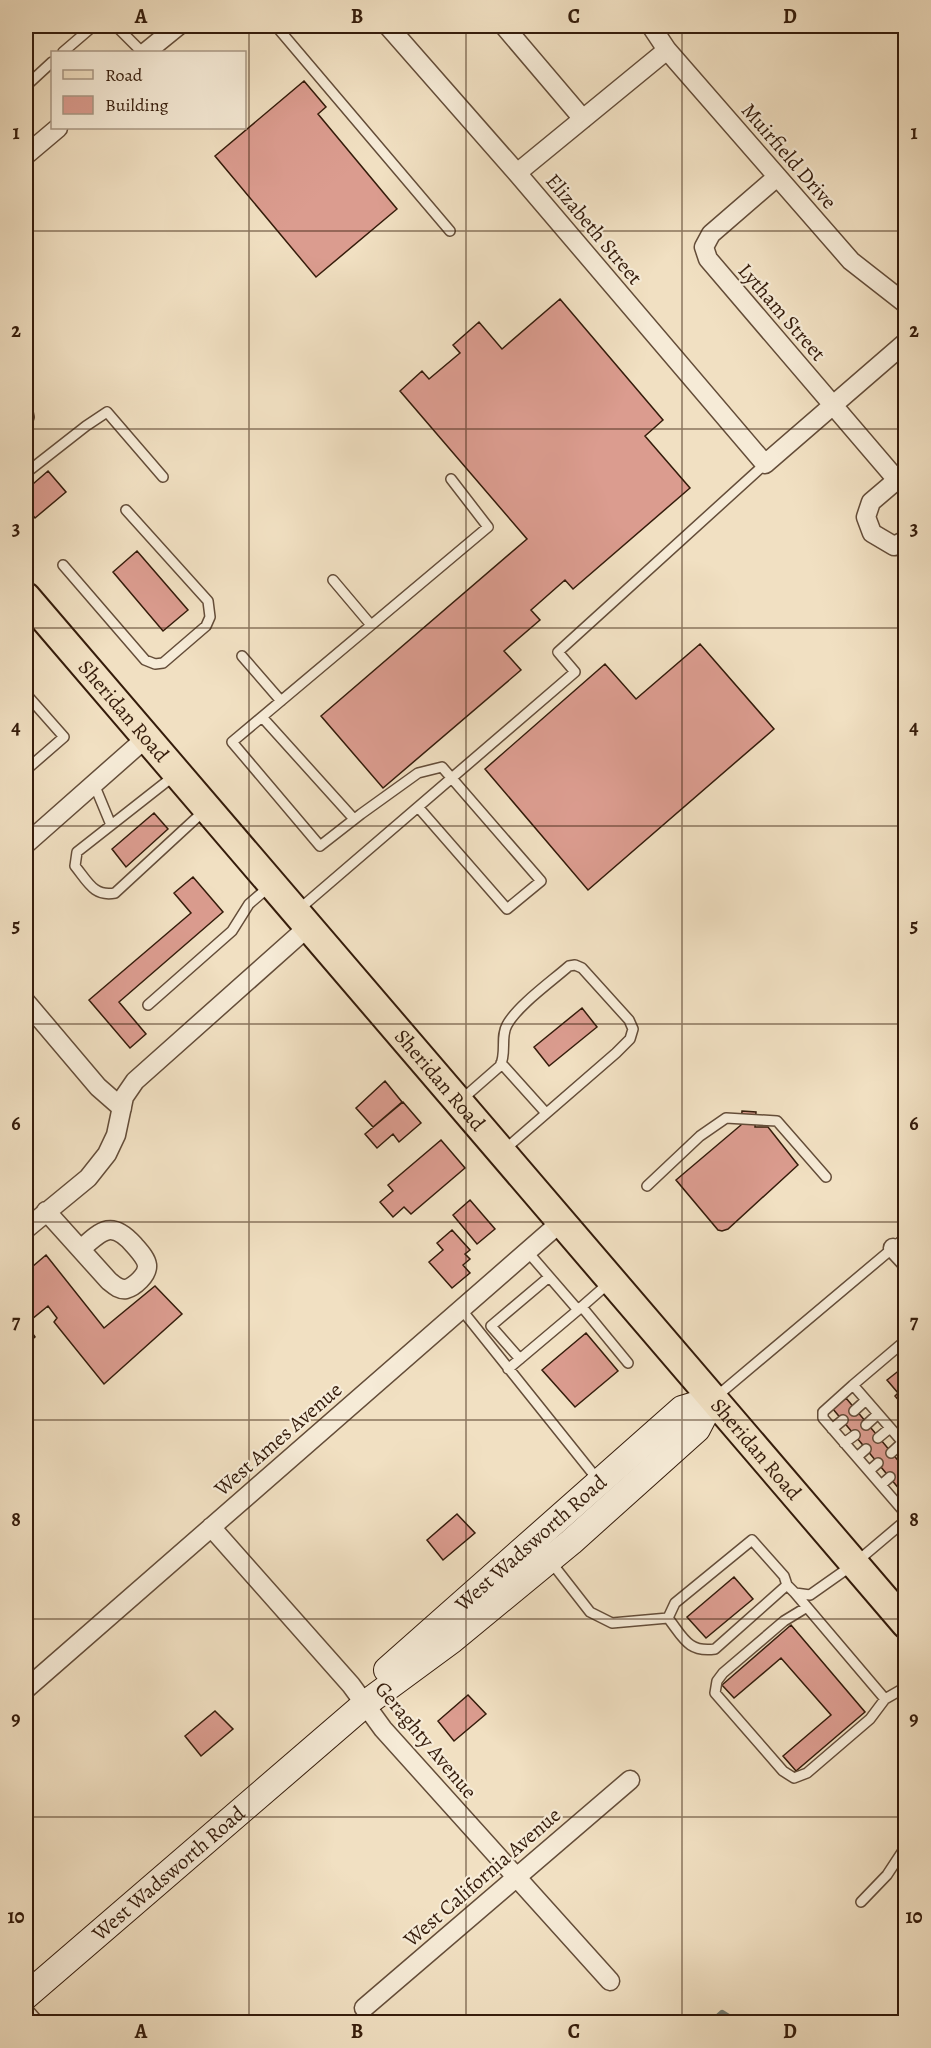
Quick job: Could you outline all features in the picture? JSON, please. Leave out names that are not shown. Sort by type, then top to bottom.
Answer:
[{"type":"main road","name":"Sheridan Road","points":[[26,597],[906,1624]]},
{"type":"main road","name":"West Wadsworth Road","points":[[365,1704],[380,1675],[682,1409],[712,1400]]},
{"type":"main road","name":"West Wadsworth Road","points":[[26,1996],[365,1704],[452,1640],[549,1560],[697,1430],[712,1400]]},
{"type":"street","points":[[145,51],[178,26]]},
{"type":"street","name":"Elizabeth Street","points":[[387,26],[517,173],[765,464]]},
{"type":"street","points":[[504,26],[583,119]]},
{"type":"street","name":"Muirfield Drive","points":[[651,26],[667,50],[851,261],[906,304]]},
{"type":"street","points":[[517,173],[667,50]]},
{"type":"street","points":[[26,155],[57,129]]},
{"type":"street","name":"Lytham Street","points":[[777,177],[711,234],[704,247],[708,259],[832,405],[901,476]]},
{"type":"street","points":[[765,464],[906,342]]},
{"type":"street","points":[[901,476],[871,502],[866,517],[872,533],[886,542],[894,546],[906,540]]},
{"type":"street","points":[[26,844],[146,738]]},
{"type":"street","points":[[26,1229],[88,1178],[107,1154],[116,1135],[124,1097],[135,1080],[302,920]]},
{"type":"street","points":[[26,1002],[98,1087],[122,1108]]},
{"type":"street","points":[[46,1211],[81,1250]]},
{"type":"street","name":"West Ames Avenue","points":[[26,1689],[561,1222]]},
{"type":"street","points":[[899,1242],[906,1262]]},
{"type":"street","name":"Geraghty Avenue","points":[[211,1527],[351,1685],[383,1729],[610,1981]]},
{"type":"street","name":"West California Avenue","points":[[364,2008],[630,1780]]},
{"type":"street","points":[[26,2014],[33,2022]]},
{"type":"lane","points":[[64,51],[91,28],[100,26]]},
{"type":"lane","points":[[109,26],[118,28],[143,51]]},
{"type":"lane","points":[[276,26],[450,231]]},
{"type":"lane","points":[[26,86],[51,63]]},
{"type":"lane","points":[[26,403],[29,417],[26,426]]},
{"type":"lane","points":[[26,473],[107,412],[164,477]]},
{"type":"lane","points":[[302,920],[418,807],[575,672],[558,652],[765,464]]},
{"type":"lane","points":[[418,807],[507,909],[541,881],[442,767],[418,773],[320,846],[232,742],[488,527],[451,479]]},
{"type":"lane","points":[[63,565],[145,660],[155,664],[163,663],[206,626],[210,617],[208,601],[126,510]]},
{"type":"lane","points":[[333,580],[371,625]]},
{"type":"lane","points":[[242,656],[281,701]]},
{"type":"lane","points":[[26,695],[64,737],[26,770]]},
{"type":"lane","points":[[262,717],[354,819]]},
{"type":"lane","points":[[177,774],[77,852],[75,866],[93,889],[105,895],[115,893],[206,808]]},
{"type":"lane","points":[[94,784],[111,825]]},
{"type":"lane","points":[[148,1005],[231,931],[249,904],[272,884]]},
{"type":"lane","points":[[459,1103],[501,1063],[506,1025],[520,1009],[569,966],[575,965],[582,968],[629,1020],[633,1029],[630,1039],[501,1153]]},
{"type":"lane","points":[[501,1063],[546,1113]]},
{"type":"lane","points":[[647,1186],[700,1136],[726,1118],[777,1121],[826,1177]]},
{"type":"lane","name":"West Wadsworth Road","points":[[712,1400],[899,1242]]},
{"type":"lane","points":[[527,1251],[628,1363]]},
{"type":"lane","points":[[520,1359],[491,1326],[549,1277]]},
{"type":"lane","points":[[508,1369],[611,1281]]},
{"type":"lane","points":[[460,1309],[600,1482]]},
{"type":"lane","points":[[906,1340],[823,1412],[823,1418],[906,1514]]},
{"type":"lane","points":[[853,1385],[904,1444],[891,1453]]},
{"type":"lane","points":[[854,1411],[866,1400]]},
{"type":"lane","points":[[866,1425],[878,1414]]},
{"type":"lane","points":[[832,1429],[843,1420]]},
{"type":"lane","points":[[879,1438],[890,1428]]},
{"type":"lane","points":[[844,1443],[855,1435]]},
{"type":"lane","points":[[857,1457],[866,1449]]},
{"type":"lane","points":[[869,1472],[878,1463]]},
{"type":"lane","points":[[881,1485],[890,1477]]},
{"type":"lane","points":[[795,1593],[810,1595],[854,1563],[906,1520]]},
{"type":"lane","points":[[668,1618],[675,1603],[752,1540],[784,1576],[787,1585],[885,1699]]},
{"type":"lane","points":[[549,1560],[590,1612],[612,1623],[668,1618]]},
{"type":"lane","points":[[668,1618],[688,1643],[701,1651],[715,1649],[787,1585]]},
{"type":"lane","points":[[807,1608],[784,1621],[723,1673],[717,1681],[715,1693],[783,1771],[794,1778],[807,1773],[870,1719],[885,1699],[906,1687]]},
{"type":"lane","points":[[861,1902],[887,1875],[906,1846]]},
{"type":"building","points":[[304,81],[326,107],[318,114],[397,209],[316,277],[215,156]]},
{"type":"building","points":[[560,299],[663,420],[645,436],[690,488],[573,589],[565,580],[531,610],[540,620],[504,651],[521,670],[383,788],[321,716],[527,539],[400,391],[422,371],[429,379],[460,353],[453,345],[479,322],[502,349]]},
{"type":"building","points":[[48,471],[66,492],[35,518],[26,507],[26,490]]},
{"type":"building","points":[[137,551],[188,610],[163,631],[113,572]]},
{"type":"building","points":[[700,644],[774,729],[588,890],[485,769],[605,664],[636,699]]},
{"type":"building","points":[[154,813],[168,829],[126,867],[112,849]]},
{"type":"building","points":[[193,877],[223,912],[119,1002],[146,1034],[130,1048],[89,1000],[191,913],[174,893]]},
{"type":"building","points":[[582,1008],[597,1027],[549,1066],[534,1047]]},
{"type":"building","points":[[385,1081],[402,1102],[373,1127],[356,1108]]},
{"type":"building","points":[[403,1102],[421,1123],[399,1142],[393,1134],[377,1148],[365,1134]]},
{"type":"building","points":[[742,1111],[756,1112],[755,1127],[768,1127],[798,1165],[728,1229],[722,1231],[718,1230],[676,1180],[741,1125]]},
{"type":"building","points":[[441,1140],[465,1168],[411,1214],[404,1207],[393,1217],[380,1202],[393,1191],[388,1185]]},
{"type":"building","points":[[470,1200],[495,1229],[477,1244],[453,1215]]},
{"type":"building","points":[[452,1230],[470,1250],[465,1254],[470,1259],[463,1265],[470,1273],[452,1288],[429,1262],[443,1250],[437,1243]]},
{"type":"building","points":[[46,1255],[104,1328],[155,1286],[182,1314],[104,1384],[54,1322],[57,1318],[48,1306],[26,1324],[26,1272]]},
{"type":"building","points":[[26,1324],[35,1337],[26,1345]]},
{"type":"building","points":[[586,1333],[618,1371],[575,1407],[542,1370]]},
{"type":"building","points":[[906,1365],[906,1409],[895,1396],[898,1393],[887,1380]]},
{"type":"building","points":[[846,1398],[906,1470],[906,1486],[900,1490],[833,1409]]},
{"type":"building","points":[[457,1514],[475,1533],[443,1560],[427,1540]]},
{"type":"building","points":[[734,1577],[753,1599],[706,1638],[687,1617]]},
{"type":"building","points":[[791,1625],[865,1712],[796,1771],[783,1756],[831,1715],[781,1658],[734,1698],[722,1685]]},
{"type":"building","points":[[468,1695],[486,1714],[454,1741],[438,1721]]},
{"type":"building","points":[[215,1711],[233,1729],[201,1756],[185,1736]]},
{"type":"waterway","points":[[711,2022],[722,2012],[738,2022]]},
{"type":"waterway","points":[[883,2022],[906,2017]]}]
